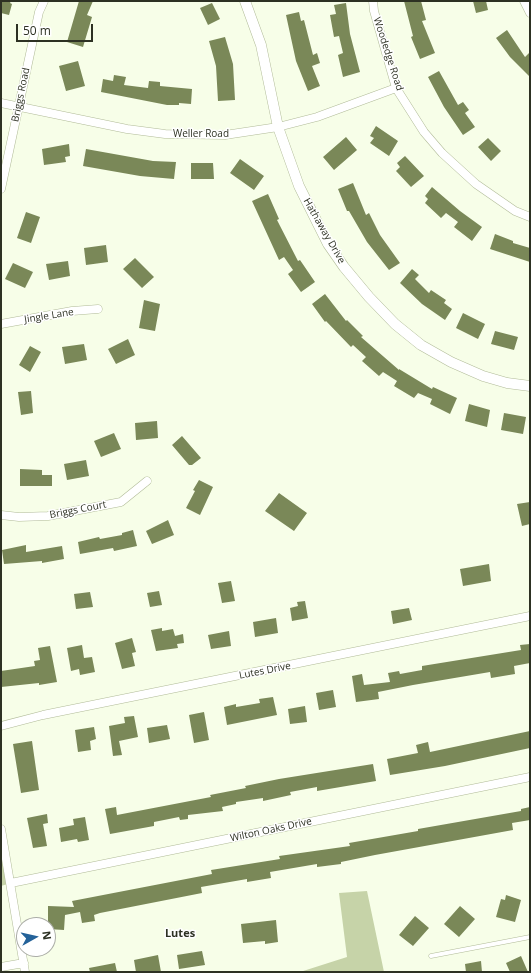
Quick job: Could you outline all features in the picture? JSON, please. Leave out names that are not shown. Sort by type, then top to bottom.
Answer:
[{"type":"street","name":"Briggs Road","points":[[1,189],[40,12],[44,1]]},
{"type":"street","name":"Hathaway Drive","points":[[245,1],[261,45],[278,127],[299,186],[328,244],[344,267],[369,297],[395,324],[421,345],[451,362],[483,376],[507,383],[530,386]]},
{"type":"street","name":"Woodedge Road","points":[[373,1],[374,11],[396,88],[424,132],[442,153],[476,184],[515,211],[530,217]]},
{"type":"street","points":[[524,1],[530,13]]},
{"type":"street","name":"Weller Road","points":[[1,103],[127,129],[165,134],[225,135],[278,127],[317,117],[396,88]]},
{"type":"street","name":"Jingle Lane","points":[[1,324],[72,311],[98,309]]},
{"type":"street","name":"Briggs Court","points":[[1,515],[19,517],[48,516],[121,502],[146,481]]},
{"type":"street","name":"Lutes Drive","points":[[1,726],[43,715],[530,616]]},
{"type":"street","name":"Wilton Oaks Drive","points":[[11,883],[530,777]]},
{"type":"street","points":[[1,828],[25,972]]},
{"type":"street","points":[[1,967],[24,963]]},
{"type":"lane","points":[[431,956],[530,937]]},
{"type":"green space","points":[[1,829],[11,883],[1,886]]},
{"type":"green space","points":[[367,891],[384,972],[300,972],[347,957],[339,893]]},
{"type":"building","points":[[1,1],[11,1],[10,3],[12,4],[9,15],[1,13]]},
{"type":"building","points":[[79,1],[93,1],[87,15],[92,17],[83,47],[67,42]]},
{"type":"building","points":[[404,1],[421,1],[426,20],[422,21],[435,53],[420,59],[411,37],[413,36]]},
{"type":"building","points":[[473,1],[486,1],[488,10],[476,13]]},
{"type":"building","points":[[212,3],[220,19],[208,25],[200,8]]},
{"type":"building","points":[[346,3],[350,34],[360,72],[343,77],[338,55],[343,53],[339,36],[334,37],[330,15],[336,14],[334,5]]},
{"type":"building","points":[[299,12],[301,21],[304,20],[313,55],[317,53],[320,63],[312,66],[320,86],[308,91],[296,61],[286,15]]},
{"type":"building","points":[[507,30],[525,57],[530,52],[530,77],[510,57],[496,38]]},
{"type":"building","points":[[225,37],[233,64],[235,100],[218,101],[216,66],[209,41]]},
{"type":"building","points":[[78,61],[85,86],[66,91],[59,66]]},
{"type":"building","points":[[439,71],[458,105],[463,102],[469,110],[465,113],[475,127],[463,135],[444,107],[428,77]]},
{"type":"building","points":[[114,75],[126,77],[124,85],[148,88],[149,81],[160,82],[160,86],[192,89],[191,104],[179,103],[179,105],[167,105],[101,92],[103,79],[113,81]]},
{"type":"building","points":[[376,126],[398,141],[389,156],[370,143],[374,138],[370,136]]},
{"type":"building","points":[[346,137],[357,150],[334,170],[323,157]]},
{"type":"building","points":[[488,138],[501,151],[491,161],[478,147]]},
{"type":"building","points":[[69,144],[70,156],[65,157],[66,162],[44,165],[42,149]]},
{"type":"building","points":[[86,149],[153,161],[176,162],[174,179],[140,176],[83,166]]},
{"type":"building","points":[[405,156],[424,176],[411,187],[396,171],[400,167],[397,163]]},
{"type":"building","points":[[240,159],[264,176],[254,190],[230,173]]},
{"type":"building","points":[[191,163],[213,163],[214,179],[191,179]]},
{"type":"building","points":[[353,183],[366,215],[369,213],[380,235],[400,263],[389,270],[367,242],[349,211],[347,211],[338,189]]},
{"type":"building","points":[[432,187],[460,211],[482,227],[472,241],[454,227],[458,222],[446,213],[441,218],[425,203],[428,199],[425,196]]},
{"type":"building","points":[[268,194],[279,219],[277,220],[298,261],[300,260],[315,282],[301,292],[288,274],[293,270],[284,257],[279,260],[252,201]]},
{"type":"building","points":[[26,212],[40,217],[31,243],[17,238]]},
{"type":"building","points":[[495,234],[513,241],[513,243],[530,248],[530,262],[490,249]]},
{"type":"building","points":[[106,245],[108,262],[86,265],[84,248]]},
{"type":"building","points":[[135,258],[154,277],[142,288],[123,269]]},
{"type":"building","points":[[68,261],[70,276],[49,280],[46,264]]},
{"type":"building","points":[[13,263],[33,272],[25,288],[5,279]]},
{"type":"building","points":[[412,269],[419,275],[415,279],[429,293],[431,290],[446,300],[444,303],[452,309],[445,320],[422,304],[400,283]]},
{"type":"building","points":[[325,294],[346,321],[347,320],[363,336],[361,337],[399,370],[432,389],[433,387],[457,398],[450,414],[430,404],[432,399],[418,393],[414,398],[394,386],[397,381],[383,372],[379,376],[362,361],[366,357],[353,345],[351,347],[326,321],[325,322],[312,304]]},
{"type":"building","points":[[144,300],[160,304],[155,331],[139,328]]},
{"type":"building","points":[[463,313],[485,324],[478,339],[456,328]]},
{"type":"building","points":[[495,331],[518,337],[514,350],[491,344]]},
{"type":"building","points":[[128,339],[135,355],[116,364],[108,349]]},
{"type":"building","points":[[84,344],[87,360],[65,364],[62,347]]},
{"type":"building","points":[[30,346],[41,352],[30,372],[19,365]]},
{"type":"building","points":[[31,391],[33,413],[21,415],[18,392]]},
{"type":"building","points":[[469,404],[490,410],[487,427],[465,421]]},
{"type":"building","points":[[504,413],[526,417],[523,434],[501,430]]},
{"type":"building","points":[[157,421],[158,438],[136,440],[135,423]]},
{"type":"building","points":[[114,433],[121,449],[101,457],[94,441]]},
{"type":"building","points":[[182,436],[201,458],[192,465],[189,465],[172,445]]},
{"type":"building","points":[[86,460],[89,476],[67,480],[64,464]]},
{"type":"building","points":[[20,469],[42,470],[42,475],[52,475],[52,486],[20,486]]},
{"type":"building","points":[[199,480],[213,487],[200,515],[186,508],[195,491],[193,490]]},
{"type":"building","points":[[279,493],[307,513],[294,531],[265,511]]},
{"type":"building","points":[[530,502],[530,524],[522,526],[517,504]]},
{"type":"building","points":[[168,520],[174,535],[152,544],[146,531]]},
{"type":"building","points":[[133,530],[137,546],[114,551],[113,548],[80,554],[78,542],[99,537],[100,539],[122,535],[122,533]]},
{"type":"building","points":[[26,545],[26,552],[62,546],[64,559],[42,563],[42,561],[4,564],[2,550]]},
{"type":"building","points":[[489,564],[491,581],[463,586],[460,569]]},
{"type":"building","points":[[231,581],[235,601],[222,603],[218,583]]},
{"type":"building","points":[[159,591],[162,605],[150,607],[147,593]]},
{"type":"building","points":[[90,592],[93,607],[76,609],[74,594]]},
{"type":"building","points":[[305,601],[308,618],[292,621],[290,608],[298,606],[297,602]]},
{"type":"building","points":[[409,608],[412,620],[393,624],[391,611]]},
{"type":"building","points":[[276,618],[278,633],[255,637],[253,622]]},
{"type":"building","points":[[162,628],[162,631],[173,629],[175,636],[183,634],[184,643],[177,644],[178,648],[156,651],[151,630]]},
{"type":"building","points":[[229,631],[231,646],[211,649],[208,635]]},
{"type":"building","points":[[132,638],[136,652],[132,653],[135,666],[122,669],[115,643]]},
{"type":"building","points":[[530,644],[530,663],[514,666],[515,674],[491,678],[490,672],[413,685],[378,692],[379,699],[356,702],[352,676],[362,674],[364,685],[390,682],[388,673],[399,671],[400,674],[422,670],[422,666],[521,650],[520,645]]},
{"type":"building","points":[[82,645],[84,658],[92,657],[95,672],[80,675],[79,669],[71,671],[67,648]]},
{"type":"building","points":[[50,646],[57,682],[39,685],[39,683],[1,687],[1,671],[35,666],[34,661],[40,660],[38,648]]},
{"type":"building","points":[[333,690],[336,707],[319,710],[316,693]]},
{"type":"building","points":[[273,697],[277,715],[227,725],[224,707],[236,704],[236,707],[260,703],[259,699]]},
{"type":"building","points":[[305,706],[307,722],[290,724],[288,709]]},
{"type":"building","points":[[204,712],[209,740],[194,743],[189,715]]},
{"type":"building","points":[[134,716],[138,737],[119,741],[122,755],[113,756],[109,726],[125,723],[124,717]]},
{"type":"building","points":[[167,725],[170,739],[149,743],[147,728]]},
{"type":"building","points":[[94,727],[96,739],[90,741],[91,750],[78,752],[75,730]]},
{"type":"building","points":[[530,731],[530,748],[445,766],[390,775],[387,759],[418,753],[416,745],[428,742],[430,752]]},
{"type":"building","points":[[32,741],[39,790],[21,793],[13,744]]},
{"type":"building","points":[[373,764],[376,781],[317,791],[317,787],[290,792],[291,795],[263,801],[263,798],[236,802],[236,804],[222,807],[223,811],[188,815],[188,819],[180,820],[179,817],[154,822],[154,826],[110,834],[105,809],[116,807],[117,815],[211,797],[210,795],[246,788],[245,786],[279,779]]},
{"type":"building","points":[[530,807],[530,820],[512,823],[513,830],[375,855],[341,862],[341,864],[317,867],[317,864],[270,872],[271,878],[247,882],[247,879],[201,887],[202,893],[100,913],[94,915],[95,921],[82,923],[80,912],[65,915],[64,930],[56,930],[56,917],[48,917],[48,906],[74,907],[72,901],[212,874],[211,870],[280,859],[279,856],[350,846],[349,843],[521,811],[521,809]]},
{"type":"building","points":[[47,814],[48,823],[43,824],[47,846],[33,848],[27,818]]},
{"type":"building","points":[[85,817],[89,840],[78,842],[77,839],[61,842],[59,828],[74,825],[73,819]]},
{"type":"building","points":[[506,895],[521,900],[515,922],[496,917],[501,899],[505,900]]},
{"type":"building","points":[[460,906],[475,919],[459,937],[444,924]]},
{"type":"building","points":[[415,916],[429,928],[413,946],[399,935]]},
{"type":"building","points":[[276,920],[278,942],[265,944],[265,941],[243,943],[241,924]]},
{"type":"building","points":[[202,951],[205,965],[179,969],[177,955]]},
{"type":"building","points":[[158,955],[161,972],[136,972],[134,960]]},
{"type":"building","points":[[521,956],[528,972],[510,972],[506,963]]},
{"type":"building","points":[[481,961],[482,972],[466,972],[465,964]]},
{"type":"building","points":[[115,963],[117,972],[90,972],[89,968]]},
{"type":"district","name":"Lutes","points":[[180,934]]}]
